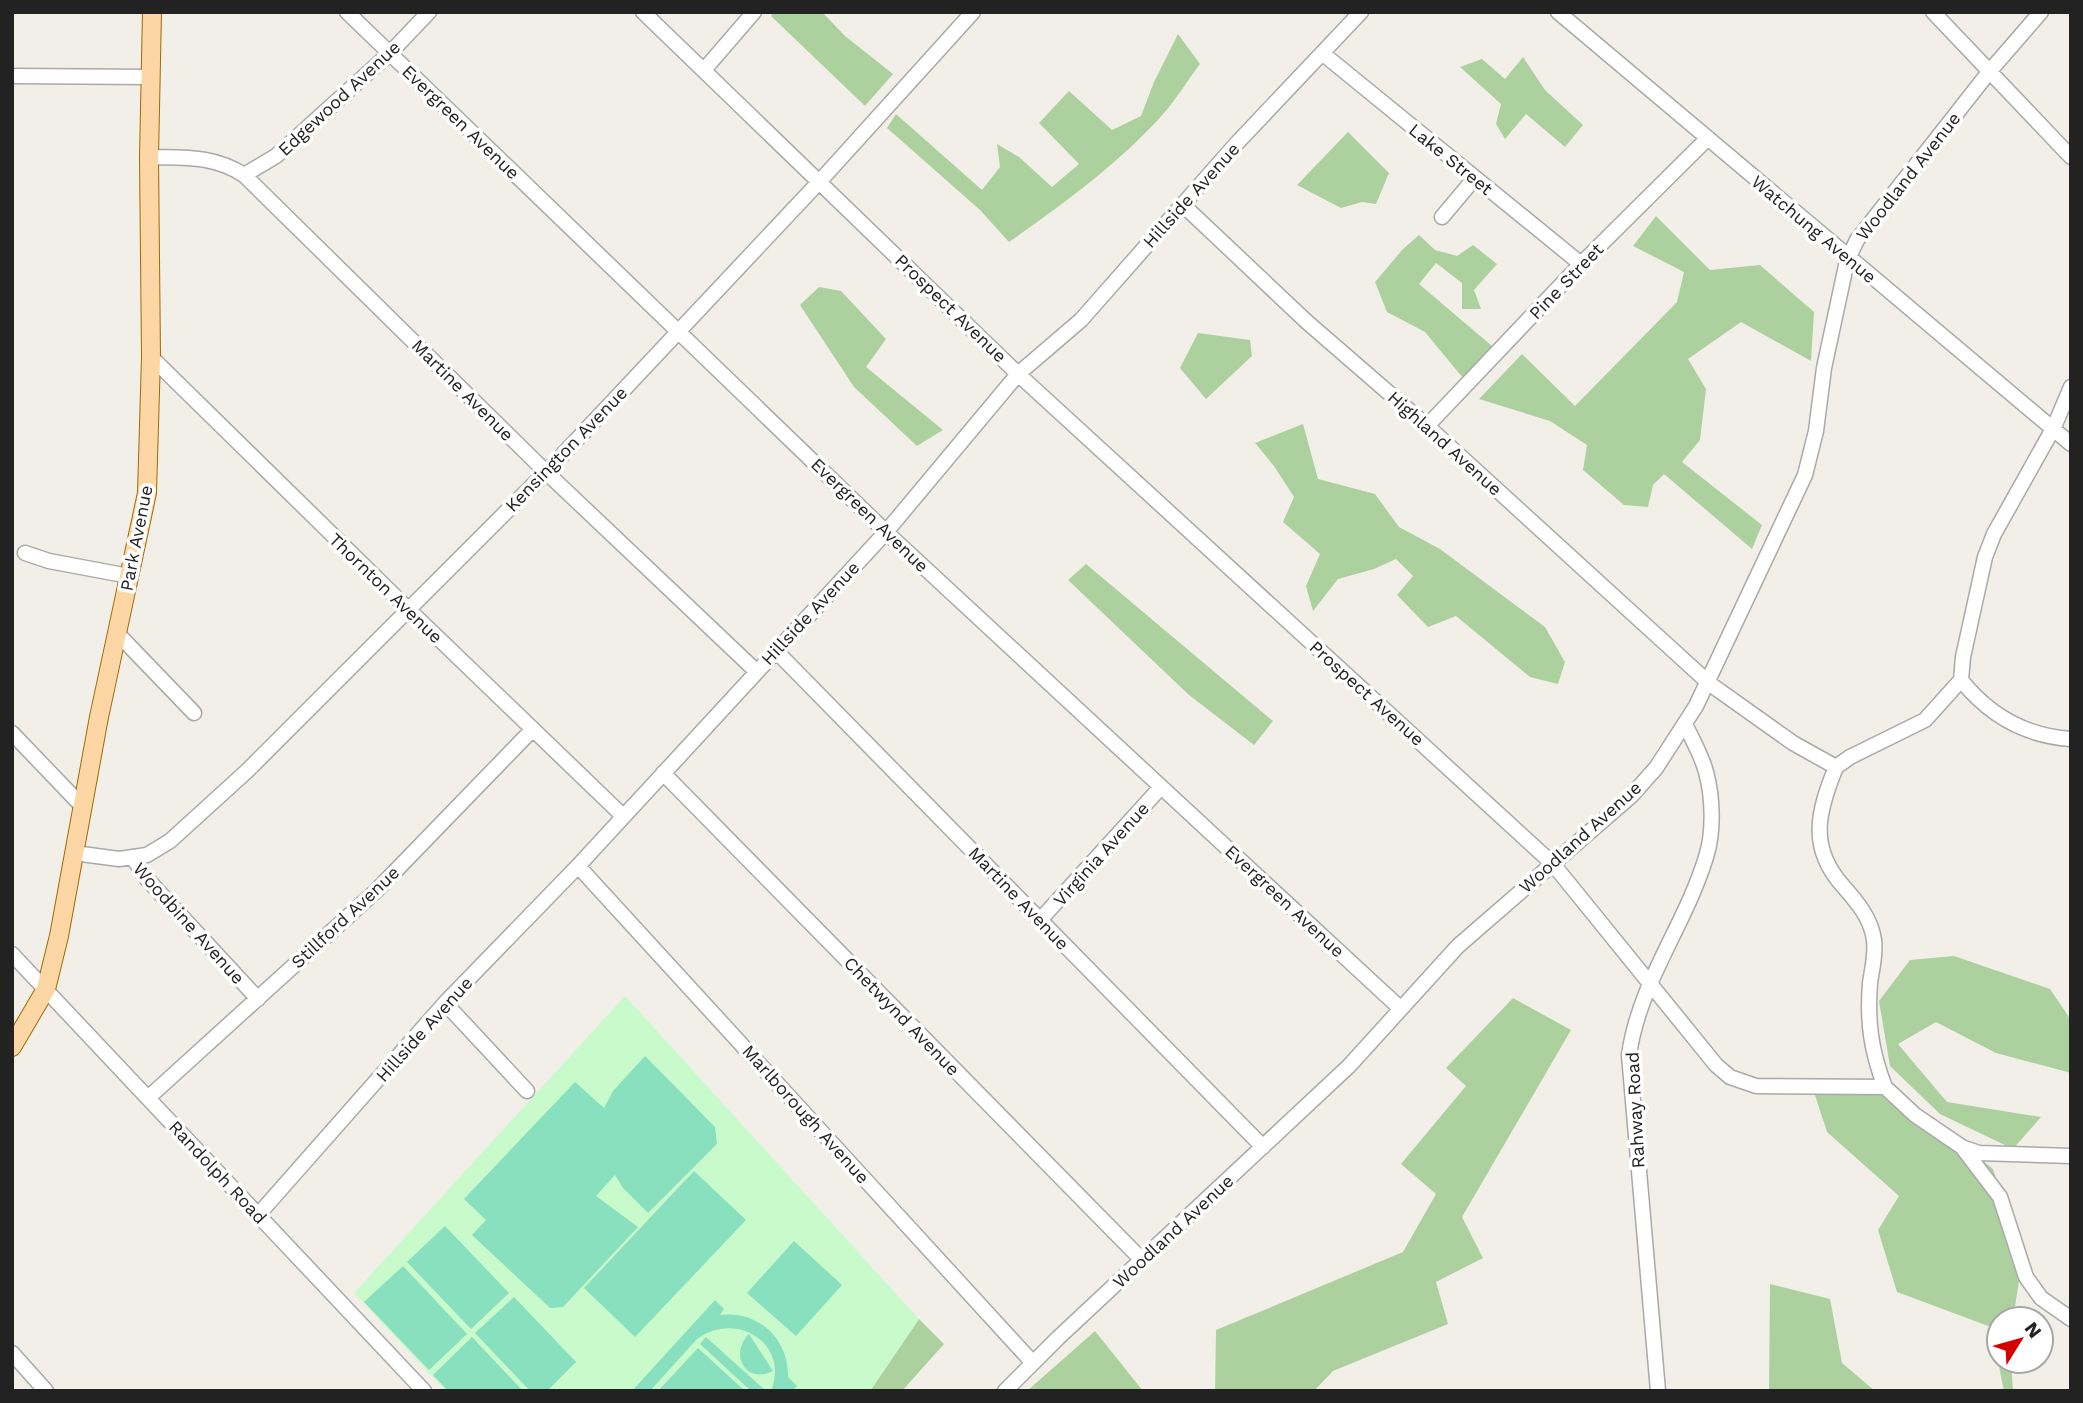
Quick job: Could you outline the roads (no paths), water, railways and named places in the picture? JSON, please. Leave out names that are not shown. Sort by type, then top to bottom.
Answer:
[{"type":"main road","name":"Park Avenue","points":[[12,1047],[46,989],[59,936],[116,632],[147,493],[151,357],[149,157],[152,12]]},
{"type":"street","name":"Evergreen Avenue","points":[[347,12],[886,532],[1401,1009]]},
{"type":"street","name":"Edgewood Avenue","points":[[244,175],[276,156],[390,53],[429,12]]},
{"type":"street","name":"Prospect Avenue","points":[[643,12],[1018,374],[1553,864],[1716,1065],[1730,1077],[1756,1086],[1885,1087]]},
{"type":"street","points":[[704,70],[754,12]]},
{"type":"street","name":"Kensington Avenue","points":[[133,858],[147,855],[170,841],[247,771],[546,472],[820,181],[973,12]]},
{"type":"street","name":"Hillside Avenue","points":[[258,1215],[445,1003],[578,866],[886,532],[1018,374],[1081,320],[1182,204],[1361,12]]},
{"type":"street","name":"Watchung Avenue","points":[[1558,12],[2071,444]]},
{"type":"street","points":[[1933,12],[2071,157]]},
{"type":"street","name":"Woodland Avenue","points":[[1005,1391],[1349,1066],[1458,946],[1631,796],[1656,768],[1708,682],[1805,475],[1816,431],[1824,368],[1848,258],[1857,240],[1989,72],[2041,12]]},
{"type":"street","name":"Lake Street","points":[[1322,54],[1581,264]]},
{"type":"street","points":[[12,76],[151,77]]},
{"type":"street","name":"Pine Street","points":[[1426,426],[1581,264],[1708,138]]},
{"type":"street","name":"Martine Avenue","points":[[149,157],[217,161],[244,175],[546,472],[756,671]]},
{"type":"street","points":[[1441,217],[1474,179]]},
{"type":"street","name":"Highland Avenue","points":[[1182,204],[1307,322],[1426,426],[1708,682],[1793,743],[1836,767]]},
{"type":"street","name":"Thornton Avenue","points":[[151,357],[408,610],[623,816]]},
{"type":"street","points":[[2071,387],[2053,429],[1994,534],[1985,557],[1961,680],[1925,720],[1850,757],[1836,767],[1826,793],[1819,842],[1822,857],[1834,876],[1861,906],[1875,942],[1870,985],[1870,1034],[1885,1087],[1915,1115],[1962,1147],[1979,1153],[2071,1156]]},
{"type":"street","points":[[25,553],[50,561],[129,576]]},
{"type":"street","points":[[116,632],[194,713]]},
{"type":"street","name":"Martine Avenue","points":[[775,650],[1263,1147]]},
{"type":"street","points":[[1961,680],[1982,703],[2006,720],[2033,732],[2071,739]]},
{"type":"street","name":"Rahway Road","points":[[1658,1391],[1629,1055],[1632,1035],[1649,982],[1707,856],[1711,826],[1706,771],[1685,723]]},
{"type":"street","name":"Stillford Avenue","points":[[149,1097],[376,891],[533,729]]},
{"type":"street","points":[[12,733],[82,806]]},
{"type":"street","name":"Chetwynd Avenue","points":[[663,773],[1142,1260]]},
{"type":"street","name":"Virginia Avenue","points":[[1040,920],[1161,787]]},
{"type":"street","name":"Woodbine Avenue","points":[[74,853],[133,858],[147,879],[258,999]]},
{"type":"street","name":"Marlborough Avenue","points":[[578,866],[1033,1363]]},
{"type":"street","name":"Randolph Road","points":[[12,954],[424,1391]]},
{"type":"street","points":[[445,1003],[527,1091]]},
{"type":"street","points":[[1962,1147],[2000,1197],[2026,1277],[2040,1298],[2071,1319]]},
{"type":"street","points":[[12,1353],[46,1391]]}]
